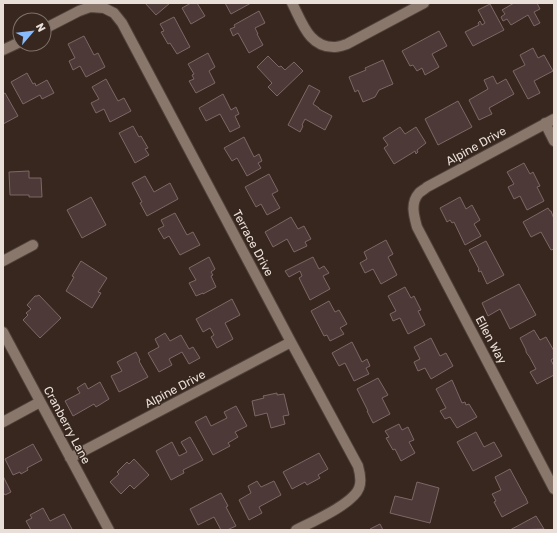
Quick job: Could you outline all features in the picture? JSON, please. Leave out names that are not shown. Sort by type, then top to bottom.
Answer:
[{"type":"street","points":[[292,3],[309,36],[316,42],[326,46],[336,47],[348,44],[424,3]]},
{"type":"street","name":"Terrace Drive","points":[[52,25],[90,7],[104,8],[114,13],[122,23],[358,466],[360,477],[359,488],[353,497],[345,504],[296,530]]},
{"type":"street","points":[[550,121],[554,141]]},
{"type":"street","name":"Alpine Drive","points":[[414,202],[419,193],[427,187],[550,121]]},
{"type":"street","name":"Ellen Way","points":[[414,202],[413,214],[417,228],[554,489]]},
{"type":"street","points":[[3,261],[33,245]]},
{"type":"street","name":"Cranberry Lane","points":[[3,332],[109,530]]},
{"type":"street","name":"Alpine Drive","points":[[70,458],[291,342]]},
{"type":"street","points":[[3,422],[40,402]]},
{"type":"building","points":[[145,3],[170,3],[156,15]]},
{"type":"building","points":[[191,3],[197,3],[205,16],[191,24],[182,8]]},
{"type":"building","points":[[225,3],[251,3],[231,14]]},
{"type":"building","points":[[514,3],[537,3],[540,9],[534,12],[540,23],[534,26],[528,15],[511,25],[507,19],[503,21],[501,17],[505,14],[502,10]]},
{"type":"building","points":[[490,4],[504,30],[473,46],[465,32],[479,25],[478,23],[480,21],[482,25],[485,23],[478,10]]},
{"type":"building","points":[[259,11],[265,23],[255,28],[263,45],[249,53],[238,33],[233,36],[230,29],[235,27],[234,25]]},
{"type":"building","points":[[174,17],[190,47],[177,54],[170,43],[168,44],[161,32],[164,31],[160,24]]},
{"type":"building","points":[[439,31],[447,46],[432,54],[439,67],[425,75],[422,68],[417,71],[413,65],[410,66],[402,51]]},
{"type":"building","points":[[84,36],[94,55],[98,53],[105,67],[86,77],[80,66],[73,70],[69,61],[75,58],[68,44]]},
{"type":"building","points":[[533,48],[538,58],[544,55],[553,71],[534,81],[540,93],[528,99],[513,71],[525,65],[520,55]]},
{"type":"building","points":[[208,53],[215,67],[209,71],[215,83],[196,93],[189,81],[194,79],[192,75],[194,74],[188,64]]},
{"type":"building","points":[[268,56],[279,67],[281,66],[285,70],[294,62],[303,71],[277,96],[268,87],[272,83],[257,67]]},
{"type":"building","points":[[383,60],[393,84],[379,90],[375,97],[363,102],[358,90],[355,92],[349,77],[366,70],[365,68]]},
{"type":"building","points":[[27,73],[33,84],[35,83],[36,86],[47,80],[54,93],[42,99],[40,95],[23,104],[11,82]]},
{"type":"building","points":[[493,76],[497,84],[506,79],[514,94],[489,108],[492,114],[479,120],[469,100],[488,89],[484,80]]},
{"type":"building","points":[[106,79],[118,101],[124,98],[131,111],[110,122],[104,109],[96,113],[91,103],[99,99],[92,87]]},
{"type":"building","points":[[309,85],[320,91],[313,104],[332,116],[325,130],[305,119],[300,132],[288,125]]},
{"type":"building","points":[[5,93],[18,116],[3,124],[3,94]]},
{"type":"building","points":[[223,94],[231,110],[236,107],[239,114],[235,116],[240,127],[230,132],[220,114],[206,121],[199,108]]},
{"type":"building","points":[[458,101],[472,127],[438,145],[425,119]]},
{"type":"building","points":[[133,126],[139,137],[141,136],[148,148],[145,149],[149,155],[135,163],[119,133]]},
{"type":"building","points":[[400,127],[405,134],[416,127],[426,143],[417,150],[418,152],[416,154],[415,151],[394,164],[384,148],[388,145],[383,138]]},
{"type":"building","points":[[244,137],[254,157],[259,154],[262,161],[258,163],[261,168],[247,176],[237,158],[232,161],[224,148]]},
{"type":"building","points":[[524,163],[530,174],[533,172],[540,186],[537,187],[544,201],[527,210],[520,196],[514,199],[508,187],[514,184],[507,172]]},
{"type":"building","points":[[29,171],[29,178],[41,178],[42,197],[10,195],[9,172]]},
{"type":"building","points":[[269,174],[278,191],[272,194],[280,208],[267,215],[261,204],[256,207],[245,187]]},
{"type":"building","points":[[145,176],[154,192],[170,183],[178,199],[147,216],[140,203],[142,202],[132,183]]},
{"type":"building","points":[[91,197],[106,225],[82,238],[67,210]]},
{"type":"building","points":[[460,197],[466,209],[472,205],[480,220],[474,224],[481,236],[465,245],[454,222],[452,223],[450,220],[447,222],[440,208]]},
{"type":"building","points":[[548,208],[554,219],[554,249],[551,250],[541,232],[531,237],[523,222]]},
{"type":"building","points":[[175,213],[187,235],[193,232],[200,245],[180,255],[169,236],[164,239],[158,229],[164,226],[161,220]]},
{"type":"building","points":[[291,217],[298,229],[304,226],[311,239],[305,242],[307,246],[294,252],[287,239],[273,247],[265,232]]},
{"type":"building","points":[[386,240],[393,254],[388,257],[397,275],[381,284],[373,269],[365,273],[360,263],[367,259],[364,252]]},
{"type":"building","points":[[486,241],[504,275],[487,284],[481,271],[479,272],[479,269],[469,250]]},
{"type":"building","points":[[209,257],[215,269],[211,272],[213,275],[211,276],[216,287],[196,296],[189,283],[196,280],[189,268]]},
{"type":"building","points":[[313,257],[319,269],[324,266],[329,273],[323,276],[330,289],[310,300],[299,278],[302,276],[300,271],[289,277],[285,271]]},
{"type":"building","points":[[81,261],[107,278],[98,292],[101,293],[92,308],[66,291],[74,277],[72,276]]},
{"type":"building","points":[[519,284],[536,315],[510,329],[500,309],[488,316],[482,303]]},
{"type":"building","points":[[405,287],[411,298],[414,296],[421,310],[418,311],[425,325],[408,334],[400,318],[393,321],[390,314],[396,311],[388,296]]},
{"type":"building","points":[[39,295],[61,318],[40,338],[23,320],[28,315],[26,313],[31,309],[27,305],[35,296]]},
{"type":"building","points":[[232,299],[240,315],[225,323],[233,339],[217,348],[211,337],[214,335],[210,328],[203,332],[196,319]]},
{"type":"building","points":[[329,301],[335,312],[339,310],[347,324],[340,328],[344,334],[330,341],[327,335],[324,336],[311,311]]},
{"type":"building","points":[[534,330],[540,340],[546,337],[554,351],[554,358],[551,360],[554,366],[554,375],[537,384],[530,372],[536,369],[520,338]]},
{"type":"building","points":[[165,333],[170,341],[181,335],[189,349],[193,347],[200,358],[189,364],[182,352],[169,359],[172,365],[159,372],[148,353],[159,347],[155,339]]},
{"type":"building","points":[[431,338],[440,356],[446,353],[453,366],[431,379],[425,368],[418,371],[414,362],[420,359],[414,347]]},
{"type":"building","points":[[352,342],[362,362],[367,359],[370,366],[366,368],[369,374],[354,381],[345,363],[339,366],[332,353]]},
{"type":"building","points":[[136,352],[148,377],[119,392],[111,376],[122,371],[117,362]]},
{"type":"building","points":[[378,378],[388,395],[382,398],[390,414],[373,423],[357,389]]},
{"type":"building","points":[[452,380],[462,403],[465,402],[466,405],[469,404],[477,417],[457,428],[450,417],[445,419],[440,411],[446,408],[436,389]]},
{"type":"building","points":[[100,382],[109,399],[96,407],[94,404],[73,416],[65,401],[80,393],[77,388],[85,383],[88,389]]},
{"type":"building","points":[[277,393],[277,395],[284,394],[289,415],[283,416],[285,424],[271,428],[267,413],[255,416],[252,401],[264,398],[263,396]]},
{"type":"building","points":[[236,406],[247,426],[235,432],[238,437],[228,443],[230,446],[213,455],[195,422],[206,416],[211,426],[227,418],[224,412]]},
{"type":"building","points":[[399,424],[402,430],[408,427],[414,440],[409,442],[415,453],[401,461],[395,449],[393,450],[386,438],[389,437],[385,431]]},
{"type":"building","points":[[476,432],[484,447],[494,442],[502,456],[473,471],[457,442]]},
{"type":"building","points":[[190,437],[203,460],[183,470],[184,473],[171,480],[156,451],[172,442],[179,456],[187,452],[181,442]]},
{"type":"building","points":[[33,444],[42,460],[27,468],[28,470],[21,474],[20,472],[13,475],[5,459]]},
{"type":"building","points":[[319,453],[328,469],[318,475],[320,478],[307,485],[305,482],[292,489],[283,472]]},
{"type":"building","points":[[134,459],[149,475],[134,489],[130,485],[121,494],[110,482],[119,474],[117,472],[127,462],[129,464]]},
{"type":"building","points":[[510,469],[528,503],[502,517],[494,502],[496,501],[492,494],[501,490],[495,477]]},
{"type":"building","points":[[3,476],[11,492],[5,495],[3,492]]},
{"type":"building","points":[[257,481],[261,487],[274,481],[281,495],[259,507],[262,513],[249,520],[239,500],[251,493],[248,486]]},
{"type":"building","points":[[417,482],[439,488],[430,523],[390,513],[395,496],[412,500]]},
{"type":"building","points":[[221,493],[228,506],[226,507],[236,526],[227,530],[221,530],[214,517],[198,525],[190,509]]},
{"type":"building","points":[[43,508],[50,521],[64,514],[72,529],[31,530],[26,521],[32,518],[30,515]]},
{"type":"building","points":[[536,516],[544,529],[510,530]]},
{"type":"building","points":[[380,524],[383,530],[370,530],[370,529]]}]
